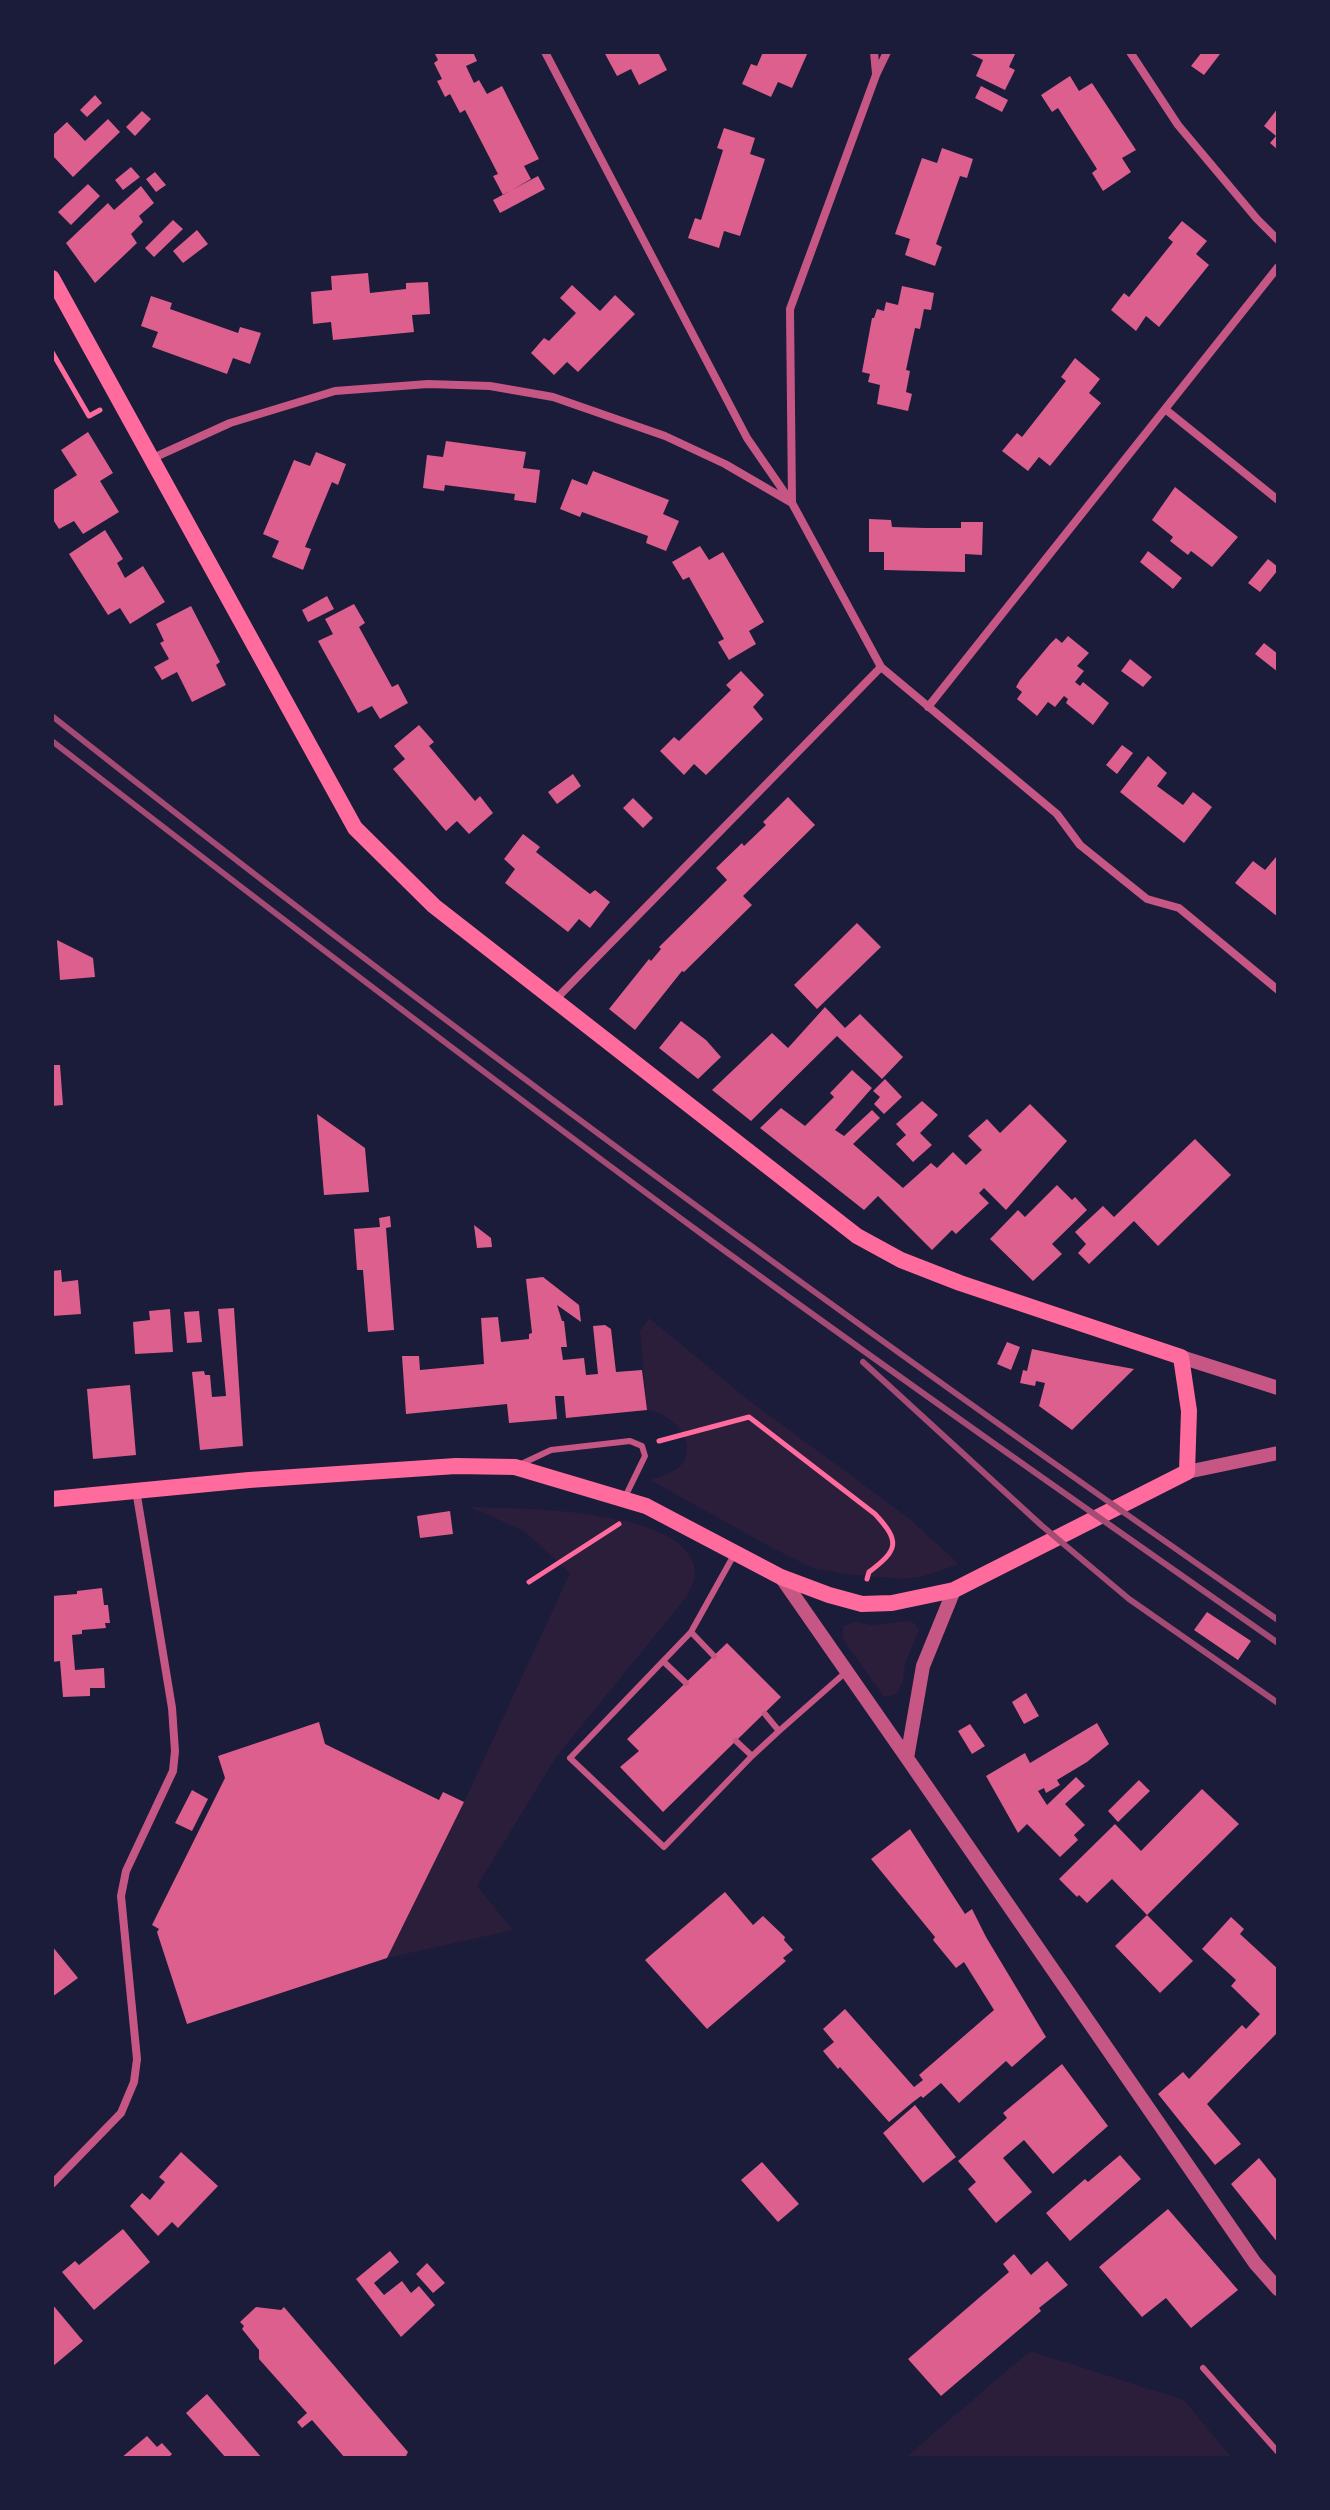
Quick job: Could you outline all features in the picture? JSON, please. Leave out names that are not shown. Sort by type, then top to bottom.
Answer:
[{"type":"main road","points":[[52,278],[355,828],[434,906],[857,1236],[884,1252],[960,1283],[1181,1357],[1189,1411],[1187,1472],[961,1586],[892,1603],[862,1604],[829,1595],[781,1577],[646,1506],[515,1467],[456,1466],[52,1499]]},
{"type":"street","points":[[545,52],[747,438],[792,503],[881,667],[1057,814],[1080,845],[1147,899],[1179,908],[1278,990]]},
{"type":"street","points":[[874,52],[876,75]]},
{"type":"street","points":[[792,503],[790,309],[887,52]]},
{"type":"street","points":[[1130,52],[1178,125],[1278,240]]},
{"type":"street","points":[[928,707],[1278,267]]},
{"type":"street","points":[[151,459],[230,423],[335,391],[428,384],[490,386],[553,397],[665,436],[725,464],[792,503]]},
{"type":"street","points":[[1165,409],[1278,500]]},
{"type":"street","points":[[554,1002],[881,667]]},
{"type":"street","points":[[1181,1357],[1278,1388]]},
{"type":"street","points":[[1187,1472],[1277,1454]]},
{"type":"street","points":[[52,2184],[121,2113],[134,2082],[137,2059],[121,1896],[126,1871],[173,1771],[172,1708],[136,1490]]},
{"type":"street","points":[[781,1577],[1255,2263],[1278,2289]]},
{"type":"street","points":[[907,1758],[923,1666],[961,1586]]},
{"type":"lane","points":[[515,1467],[551,1450],[630,1441],[642,1446],[645,1456],[624,1498]]},
{"type":"lane","points":[[735,1553],[691,1632],[570,1758],[664,1847],[752,1756],[846,1671]]},
{"type":"lane","points":[[691,1632],[714,1656]]},
{"type":"lane","points":[[663,1661],[686,1683]]},
{"type":"lane","points":[[765,1714],[779,1731]]},
{"type":"lane","points":[[736,1741],[752,1756]]},
{"type":"lane","points":[[1203,2368],[1278,2452]]},
{"type":"path","points":[[52,352],[89,416],[119,400]]},
{"type":"path","points":[[642,1446],[749,1417],[875,1514],[888,1529],[893,1544],[890,1556],[869,1572],[862,1604]]},
{"type":"path","points":[[529,1582],[646,1506]]},
{"type":"shaded area","points":[[649,1318],[746,1398],[911,1520],[959,1564],[920,1577],[901,1579],[815,1569],[650,1480],[678,1468],[687,1452],[678,1427],[664,1415],[647,1410],[640,1331]]},
{"type":"shaded area","points":[[470,1507],[560,1511],[634,1523],[665,1535],[686,1550],[695,1577],[688,1595],[557,1756],[477,1886],[513,1930],[387,1958],[464,1802],[570,1573],[524,1531]]},
{"type":"shaded area","points":[[855,1622],[872,1625],[914,1623],[919,1630],[897,1694],[884,1697],[843,1639],[843,1626]]},
{"type":"shaded area","points":[[1030,2351],[1184,2400],[1232,2458],[905,2458]]},
{"type":"building","points":[[434,52],[473,52],[477,61],[466,66],[474,83],[479,80],[487,94],[502,86],[539,159],[524,166],[531,179],[503,195],[493,176],[498,174],[465,110],[460,113],[450,94],[445,97],[437,81],[442,79],[434,63],[438,60]]},
{"type":"building","points":[[604,52],[658,52],[667,70],[639,85],[631,69],[617,76]]},
{"type":"building","points":[[763,52],[808,52],[792,88],[778,82],[771,97],[742,84],[751,64],[757,66]]},
{"type":"building","points":[[967,52],[1016,52],[1009,67],[1015,70],[1005,90],[976,76],[983,60]]},
{"type":"building","points":[[1202,52],[1220,54],[1204,75],[1191,66]]},
{"type":"building","points":[[1070,76],[1079,91],[1092,83],[1136,150],[1122,158],[1131,172],[1103,191],[1092,173],[1097,169],[1058,108],[1052,112],[1041,95]]},
{"type":"building","points":[[981,86],[1008,100],[1002,112],[975,98]]},
{"type":"building","points":[[95,95],[102,103],[87,117],[80,110]]},
{"type":"building","points":[[1278,108],[1278,150],[1270,143],[1276,136],[1264,126]]},
{"type":"building","points":[[142,111],[151,119],[135,136],[126,127]]},
{"type":"building","points":[[108,119],[120,132],[73,177],[52,155],[52,136],[67,122],[85,141]]},
{"type":"building","points":[[724,128],[755,138],[750,154],[765,159],[740,236],[724,231],[719,248],[688,238],[695,218],[701,220],[723,150],[717,148]]},
{"type":"building","points":[[942,148],[973,159],[967,178],[960,176],[936,244],[942,247],[935,266],[905,255],[910,239],[895,234],[922,158],[937,163]]},
{"type":"building","points":[[131,167],[140,177],[123,190],[115,180]]},
{"type":"building","points":[[155,172],[166,185],[156,192],[146,179]]},
{"type":"building","points":[[538,176],[545,189],[500,213],[493,200]]},
{"type":"building","points":[[88,184],[100,196],[71,225],[58,212]]},
{"type":"building","points":[[141,186],[154,203],[139,216],[143,222],[131,234],[137,243],[95,283],[66,243],[108,203],[114,210]]},
{"type":"building","points":[[173,220],[183,229],[154,257],[145,248]]},
{"type":"building","points":[[1182,221],[1207,241],[1196,254],[1209,265],[1159,327],[1146,316],[1136,331],[1111,310],[1124,293],[1129,297],[1173,242],[1168,238]]},
{"type":"building","points":[[197,230],[208,244],[183,263],[173,251]]},
{"type":"building","points":[[368,273],[370,293],[406,289],[406,283],[428,282],[430,314],[412,315],[414,332],[333,340],[331,322],[313,324],[311,292],[332,290],[331,276]]},
{"type":"building","points":[[572,285],[600,311],[615,295],[635,314],[578,372],[567,362],[554,375],[531,353],[544,338],[549,341],[576,313],[560,298]]},
{"type":"building","points":[[902,286],[934,293],[931,310],[924,309],[920,329],[915,328],[906,370],[910,371],[906,392],[912,394],[908,411],[877,404],[880,385],[868,382],[870,374],[862,372],[872,318],[877,309],[884,311],[886,302],[898,305]]},
{"type":"building","points":[[151,296],[172,303],[170,309],[238,333],[240,327],[261,333],[250,364],[233,358],[227,374],[152,347],[158,332],[141,326]]},
{"type":"building","points":[[1075,358],[1100,379],[1089,393],[1101,403],[1050,466],[1039,457],[1028,471],[1002,451],[1017,433],[1022,437],[1066,381],[1061,377]]},
{"type":"building","points":[[88,432],[113,473],[100,481],[119,512],[83,534],[74,521],[59,529],[52,518],[52,491],[77,475],[61,450]]},
{"type":"building","points":[[446,441],[526,452],[523,468],[540,470],[536,503],[514,500],[515,494],[445,485],[444,491],[423,488],[427,455],[443,457]]},
{"type":"building","points":[[316,452],[346,464],[338,485],[332,482],[305,547],[311,549],[303,570],[272,557],[279,541],[263,534],[294,460],[310,466]]},
{"type":"building","points":[[593,471],[669,500],[663,514],[679,521],[666,551],[646,543],[648,536],[582,512],[580,517],[560,509],[572,479],[587,485]]},
{"type":"building","points":[[1175,487],[1238,537],[1212,567],[1191,551],[1188,555],[1170,541],[1173,537],[1152,520]]},
{"type":"building","points":[[869,519],[891,520],[892,527],[926,528],[961,528],[961,522],[983,522],[982,555],[965,554],[965,572],[884,570],[884,552],[869,552]]},
{"type":"building","points":[[105,530],[123,559],[117,563],[125,578],[143,566],[165,602],[130,624],[120,608],[108,615],[69,554]]},
{"type":"building","points":[[700,546],[709,560],[723,552],[764,622],[749,631],[756,644],[729,660],[718,642],[724,639],[689,577],[683,580],[672,562]]},
{"type":"building","points":[[1148,551],[1182,578],[1173,589],[1140,562]]},
{"type":"building","points":[[1268,559],[1278,570],[1260,592],[1248,583]]},
{"type":"building","points":[[327,596],[334,609],[308,622],[302,610]]},
{"type":"building","points":[[354,604],[365,623],[359,627],[392,687],[398,684],[408,703],[380,719],[372,706],[358,713],[318,641],[333,634],[325,619]]},
{"type":"building","points":[[191,606],[220,662],[216,665],[226,685],[192,702],[177,672],[162,680],[154,667],[169,659],[160,643],[164,641],[156,624]]},
{"type":"building","points":[[1068,636],[1089,653],[1077,666],[1084,671],[1075,682],[1080,686],[1083,682],[1109,703],[1093,725],[1066,703],[1068,699],[1064,696],[1055,707],[1048,702],[1037,716],[1017,699],[1022,692],[1016,687],[1020,680],[1056,638],[1062,643]]},
{"type":"building","points":[[1264,643],[1278,654],[1278,672],[1255,654]]},
{"type":"building","points":[[1130,659],[1152,677],[1143,687],[1121,671]]},
{"type":"building","points":[[741,671],[764,695],[753,707],[763,719],[706,775],[694,764],[684,775],[660,751],[674,737],[679,741],[731,690],[726,685]]},
{"type":"building","points":[[419,725],[434,742],[429,746],[475,801],[480,796],[493,813],[469,834],[457,821],[446,831],[393,769],[405,759],[394,746]]},
{"type":"building","points":[[1122,745],[1133,753],[1117,774],[1106,765]]},
{"type":"building","points":[[1148,756],[1167,773],[1157,786],[1183,805],[1193,792],[1212,807],[1184,843],[1120,792]]},
{"type":"building","points":[[573,774],[581,786],[557,804],[548,792]]},
{"type":"building","points":[[788,797],[815,825],[743,896],[752,905],[682,971],[635,1030],[609,1009],[649,959],[651,961],[661,949],[659,947],[727,880],[716,868],[766,825],[763,822]]},
{"type":"building","points":[[633,798],[653,818],[643,828],[623,808]]},
{"type":"building","points":[[523,834],[540,847],[536,852],[590,894],[595,890],[610,902],[590,928],[579,919],[568,932],[505,883],[515,869],[504,859]]},
{"type":"building","points":[[1276,857],[1278,917],[1235,883],[1253,861],[1265,870]]},
{"type":"building","points":[[857,923],[881,947],[817,1009],[794,985]]},
{"type":"building","points":[[57,940],[93,958],[95,977],[60,980]]},
{"type":"building","points":[[825,1007],[845,1028],[860,1014],[903,1057],[882,1079],[837,1036],[751,1121],[712,1090],[772,1033],[788,1048]]},
{"type":"building","points":[[681,1021],[706,1040],[721,1057],[698,1079],[659,1048]]},
{"type":"building","points":[[52,1065],[60,1065],[63,1105],[52,1106]]},
{"type":"building","points":[[852,1070],[872,1088],[835,1130],[844,1136],[872,1110],[880,1118],[853,1144],[903,1188],[931,1163],[937,1168],[953,1152],[966,1165],[982,1150],[968,1136],[987,1119],[1000,1133],[1030,1104],[1067,1141],[1006,1210],[984,1188],[979,1193],[989,1203],[956,1234],[952,1230],[932,1250],[878,1196],[864,1210],[760,1128],[781,1108],[805,1126],[834,1097],[830,1093]]},
{"type":"building","points":[[885,1079],[902,1097],[884,1114],[874,1104],[880,1097],[873,1091]]},
{"type":"building","points":[[922,1101],[938,1115],[920,1133],[932,1145],[913,1162],[896,1144],[906,1135],[896,1124]]},
{"type":"building","points":[[317,1114],[365,1148],[369,1192],[324,1195]]},
{"type":"building","points":[[1195,1139],[1231,1175],[1158,1246],[1134,1221],[1089,1264],[1078,1253],[1086,1244],[1075,1232],[1103,1206],[1114,1217]]},
{"type":"building","points":[[1057,1185],[1087,1210],[1052,1244],[1062,1254],[1033,1281],[990,1239],[1018,1210],[1025,1217]]},
{"type":"building","points":[[390,1216],[391,1227],[386,1228],[394,1330],[368,1332],[363,1270],[357,1270],[354,1229],[380,1227],[379,1218]]},
{"type":"building","points":[[474,1225],[491,1238],[492,1247],[477,1248]]},
{"type":"building","points":[[61,1270],[62,1282],[78,1280],[81,1314],[52,1316],[52,1271]]},
{"type":"building","points":[[543,1277],[579,1305],[581,1322],[557,1305],[564,1321],[567,1347],[561,1347],[563,1360],[584,1358],[586,1375],[598,1374],[593,1326],[605,1325],[611,1329],[616,1372],[642,1370],[647,1410],[566,1418],[564,1396],[555,1396],[557,1419],[509,1423],[507,1404],[406,1414],[402,1356],[419,1356],[420,1370],[484,1364],[481,1318],[498,1317],[501,1342],[529,1339],[532,1333],[526,1279]]},
{"type":"building","points":[[234,1308],[243,1446],[200,1450],[192,1372],[204,1371],[205,1375],[210,1375],[212,1397],[226,1396],[218,1309]]},
{"type":"building","points":[[170,1309],[173,1352],[135,1354],[133,1322],[150,1320],[149,1311]]},
{"type":"building","points":[[199,1311],[202,1342],[187,1343],[184,1312]]},
{"type":"building","points":[[1007,1342],[1020,1347],[1011,1370],[997,1364]]},
{"type":"building","points":[[1032,1349],[1134,1369],[1072,1430],[1039,1406],[1045,1383],[1036,1381],[1035,1386],[1020,1383],[1023,1370],[1027,1371]]},
{"type":"building","points":[[130,1385],[136,1455],[93,1459],[87,1389]]},
{"type":"building","points":[[450,1511],[453,1534],[420,1538],[417,1516]]},
{"type":"building","points":[[102,1588],[110,1623],[105,1623],[106,1628],[82,1630],[82,1634],[72,1635],[75,1670],[104,1668],[105,1688],[90,1688],[90,1696],[63,1697],[60,1661],[52,1662],[52,1596]]},
{"type":"building","points":[[1207,1612],[1251,1641],[1238,1660],[1194,1630]]},
{"type":"building","points":[[727,1643],[781,1697],[663,1812],[620,1767],[639,1751],[627,1739]]},
{"type":"building","points":[[1026,1693],[1039,1716],[1024,1724],[1012,1702]]},
{"type":"building","points":[[319,1722],[325,1744],[439,1800],[443,1792],[464,1802],[387,1958],[187,2024],[157,1932],[159,1929],[152,1925],[225,1778],[218,1756]]},
{"type":"building","points":[[1097,1723],[1109,1744],[1057,1780],[1060,1785],[1046,1793],[1044,1788],[1038,1791],[1047,1805],[1076,1777],[1085,1786],[1065,1804],[1085,1825],[1074,1835],[1078,1840],[1060,1857],[1027,1824],[1018,1833],[986,1776],[1025,1753],[1030,1763]]},
{"type":"building","points":[[970,1724],[985,1746],[972,1754],[958,1731]]},
{"type":"building","points":[[1139,1780],[1150,1791],[1118,1822],[1108,1811]]},
{"type":"building","points":[[1202,1789],[1239,1824],[1147,1915],[1112,1879],[1087,1903],[1059,1879],[1115,1824],[1141,1851]]},
{"type":"building","points":[[192,1790],[208,1799],[192,1831],[175,1823]]},
{"type":"building","points":[[910,1829],[965,1914],[972,1909],[1046,2037],[1012,2067],[1006,2061],[959,2103],[941,2083],[889,2122],[823,2051],[834,2042],[823,2029],[845,2009],[914,2087],[923,2080],[919,2075],[994,2010],[964,1962],[956,1968],[933,1940],[935,1937],[871,1859]]},
{"type":"building","points":[[725,1892],[753,1925],[763,1916],[785,1937],[784,1940],[793,1950],[783,1958],[786,1961],[707,2029],[645,1960]]},
{"type":"building","points":[[1147,1915],[1193,1961],[1160,1993],[1115,1946]]},
{"type":"building","points":[[1231,1917],[1244,1929],[1240,1934],[1278,1969],[1278,2032],[1207,2104],[1241,2144],[1215,2165],[1158,2094],[1183,2072],[1189,2079],[1242,2025],[1246,2029],[1260,2014],[1231,1986],[1236,1980],[1202,1949]]},
{"type":"building","points":[[52,1946],[78,1978],[52,1997]]},
{"type":"building","points":[[1062,2064],[1108,2126],[1053,2174],[1024,2140],[1003,2158],[1032,2192],[996,2223],[968,2189],[976,2182],[958,2161],[1007,2118],[1003,2113]]},
{"type":"building","points":[[915,2105],[956,2157],[923,2183],[883,2133]]},
{"type":"building","points":[[181,2152],[218,2186],[178,2228],[172,2222],[158,2236],[130,2206],[142,2193],[150,2200],[165,2182],[159,2177]]},
{"type":"building","points":[[1120,2155],[1141,2179],[1070,2241],[1046,2213],[1085,2179],[1088,2182]]},
{"type":"building","points":[[1259,2158],[1276,2179],[1278,2177],[1278,2243],[1231,2184]]},
{"type":"building","points":[[762,2162],[799,2204],[778,2222],[741,2180]]},
{"type":"building","points":[[1168,2209],[1238,2290],[1191,2328],[1166,2298],[1142,2317],[1099,2267]]},
{"type":"building","points":[[123,2229],[150,2262],[94,2310],[62,2272],[75,2261],[79,2265]]},
{"type":"building","points":[[390,2251],[399,2262],[374,2283],[384,2295],[402,2281],[411,2293],[419,2286],[435,2305],[401,2337],[356,2279]]},
{"type":"building","points":[[1014,2254],[1031,2275],[1047,2261],[1068,2285],[941,2396],[908,2359],[1009,2272],[1003,2264]]},
{"type":"building","points":[[427,2263],[445,2283],[433,2293],[416,2274]]},
{"type":"building","points":[[52,2304],[83,2341],[52,2367]]},
{"type":"building","points":[[256,2307],[281,2310],[284,2307],[408,2452],[405,2458],[345,2458],[312,2420],[302,2428],[297,2422],[307,2413],[259,2359],[259,2350],[242,2329],[244,2326],[240,2322]]},
{"type":"building","points":[[207,2394],[262,2458],[226,2458],[186,2413]]},
{"type":"building","points":[[147,2436],[157,2447],[162,2443],[172,2454],[171,2458],[121,2458]]},
{"type":"railway","points":[[52,716],[353,950],[658,1178],[966,1401],[1278,1620]]},
{"type":"railway","points":[[52,741],[380,993],[710,1240],[1278,1643]]},
{"type":"railway","points":[[863,1362],[1041,1525],[1129,1599],[1278,1703]]}]
